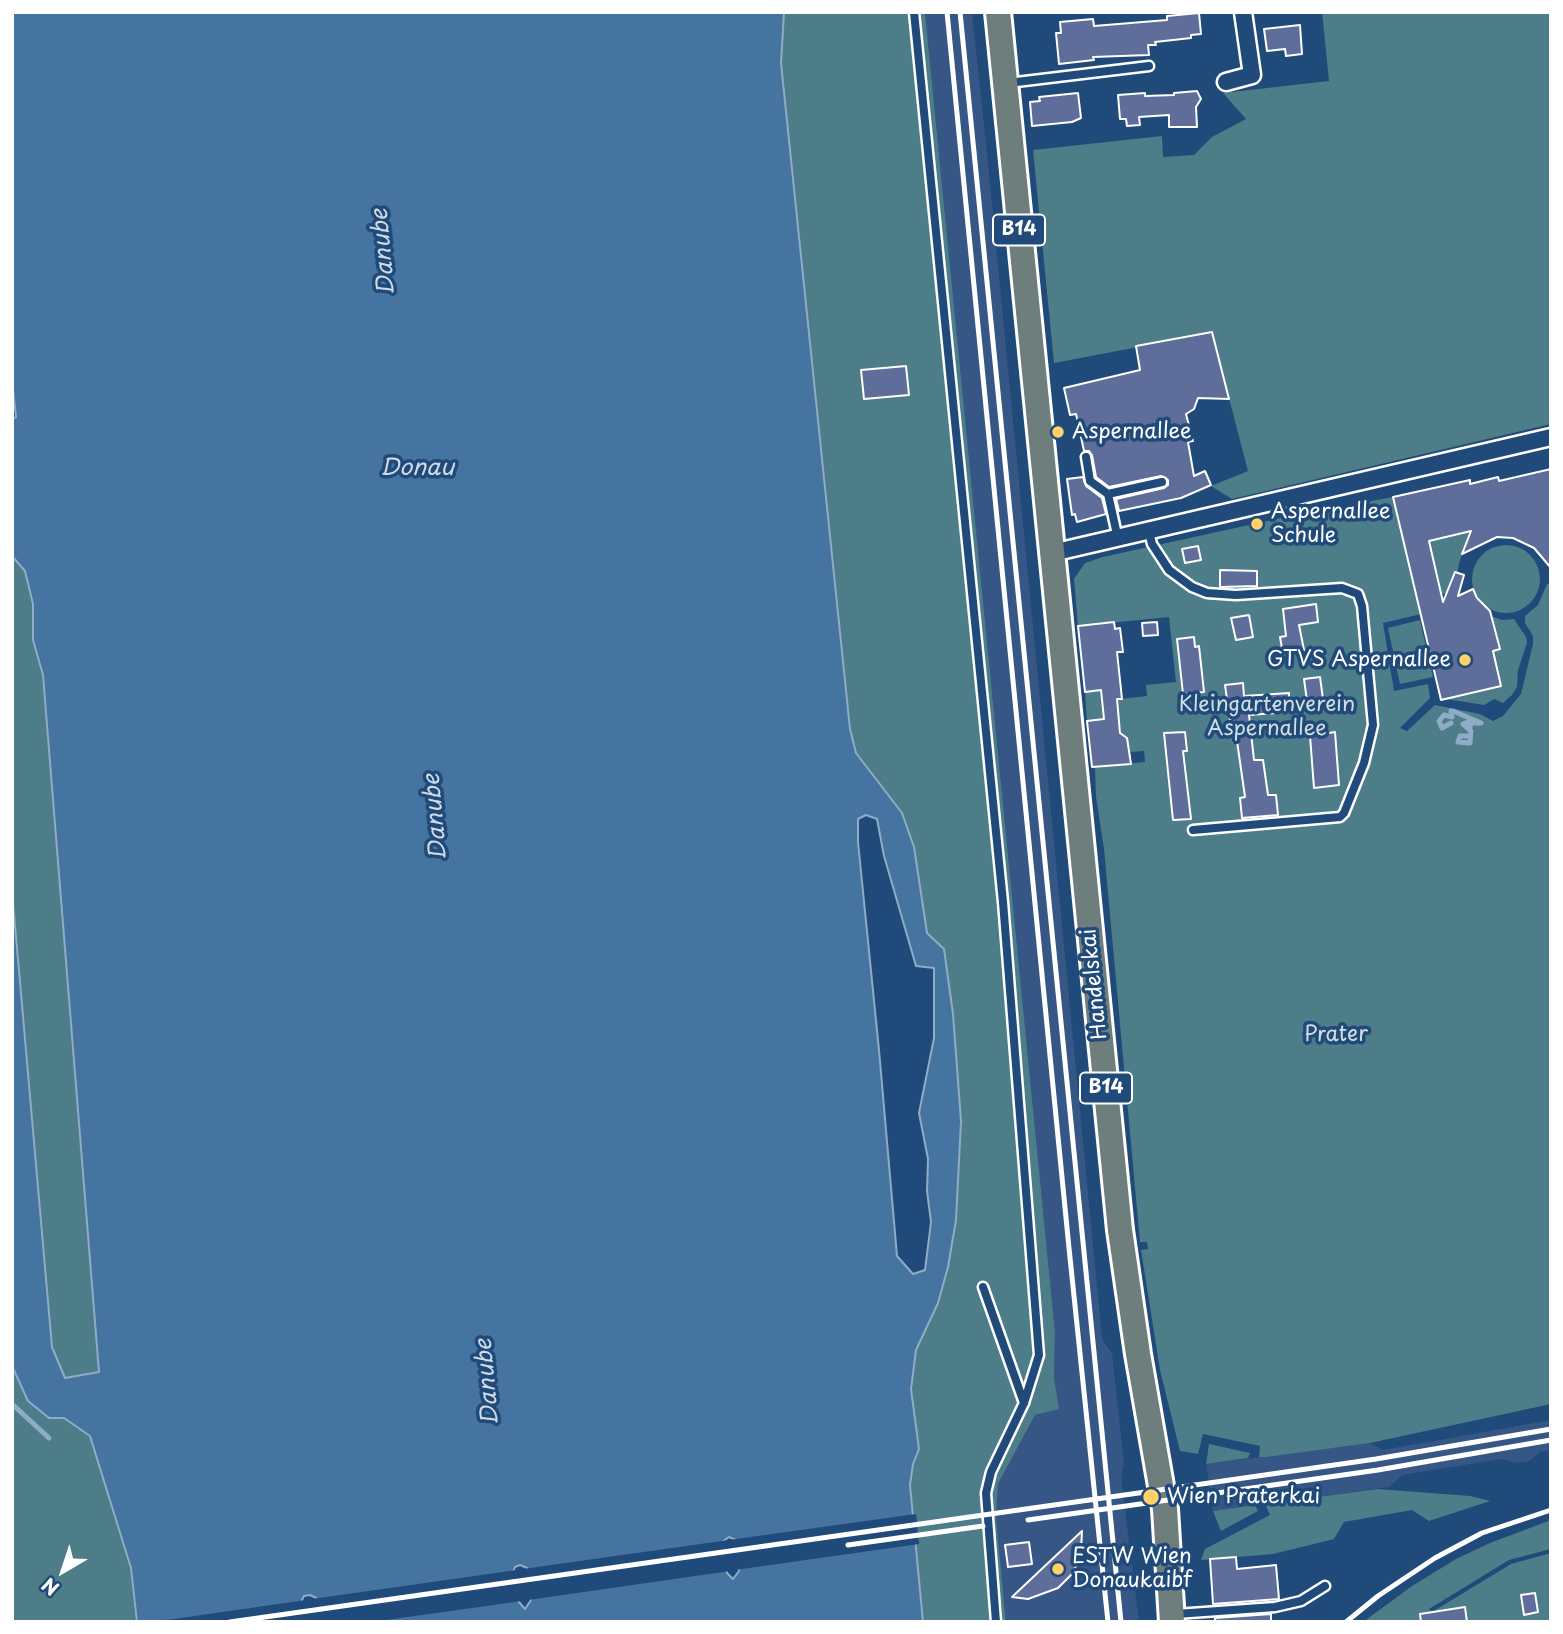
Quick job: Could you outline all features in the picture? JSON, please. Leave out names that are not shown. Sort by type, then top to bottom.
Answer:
[{"type":"main road","name":"B14","points":[[998,12],[1052,553]]},
{"type":"main road","name":"Handelskai","points":[[1052,553],[1120,1230],[1164,1509],[1172,1618]]},
{"type":"street","points":[[1226,82],[1252,75],[1243,12]]},
{"type":"street","points":[[1052,553],[1551,437]]},
{"type":"lane","points":[[914,12],[1000,874],[1040,1355],[1024,1403],[991,1472],[986,1493],[996,1622]]},
{"type":"lane","points":[[1005,83],[1149,66]]},
{"type":"lane","points":[[1086,457],[1090,481],[1108,494],[1118,539]]},
{"type":"lane","points":[[1108,494],[1162,482]]},
{"type":"lane","points":[[1149,532],[1152,544],[1169,569],[1192,587],[1208,593],[1236,595],[1342,588],[1358,594],[1362,606],[1373,725],[1364,763],[1344,813],[1340,817],[1193,831]]},
{"type":"lane","points":[[983,1287],[1024,1403]]},
{"type":"lane","points":[[1172,1618],[1275,1607],[1301,1601],[1325,1586]]},
{"type":"shaded area","points":[[925,12],[972,12],[1101,1327],[1103,1341],[1112,1353],[1124,1464],[1121,1477],[1139,1622],[1006,1622],[996,1518],[998,1484],[1035,1415],[1059,1409],[1054,1377],[1055,1332]]},
{"type":"shaded area","points":[[1551,1420],[1551,1450],[1540,1452],[1529,1461],[1516,1463],[1501,1459],[1402,1475],[1389,1487],[1213,1511],[1206,1464],[1370,1443],[1383,1450]]},
{"type":"green space","points":[[784,12],[925,12],[1055,1332],[1054,1377],[1059,1409],[1035,1415],[998,1484],[996,1518],[1006,1622],[923,1622],[910,1485],[913,1464],[919,1449],[911,1389],[916,1350],[938,1303],[956,1220],[961,1121],[953,1014],[944,949],[927,933],[914,847],[856,753],[850,729],[781,63]]},
{"type":"green space","points":[[1322,12],[1551,12],[1551,424],[1232,499],[1211,486],[1248,471],[1212,333],[1054,363],[1033,150],[1162,136],[1163,157],[1194,155],[1212,137],[1246,119],[1223,93],[1329,81]]},
{"type":"green space","name":"Prater","points":[[1393,497],[1421,614],[1383,623],[1394,691],[1428,684],[1430,698],[1400,728],[1407,731],[1435,705],[1480,714],[1493,721],[1503,716],[1521,694],[1533,644],[1533,636],[1525,623],[1525,616],[1538,605],[1547,584],[1551,584],[1551,1404],[1370,1443],[1266,1457],[1259,1457],[1260,1446],[1203,1434],[1198,1454],[1180,1451],[1160,1370],[1141,1250],[1148,1249],[1147,1242],[1140,1242],[1104,849],[1096,797],[1095,767],[1145,762],[1144,751],[1130,752],[1131,758],[1123,759],[1128,742],[1121,734],[1119,718],[1087,721],[1085,692],[1101,690],[1102,701],[1147,696],[1146,685],[1176,682],[1169,617],[1078,626],[1074,579],[1085,563],[1103,557],[1290,516]]},
{"type":"green space","points":[[1470,530],[1477,538],[1463,552],[1459,563],[1457,575],[1460,592],[1441,594],[1429,541]]},
{"type":"green space","points":[[1513,545],[1534,560],[1540,572],[1538,592],[1530,603],[1513,613],[1499,613],[1482,603],[1474,592],[1472,572],[1482,555],[1493,547]]},
{"type":"green space","points":[[12,556],[25,571],[33,604],[33,640],[43,675],[99,1372],[64,1378],[52,1347],[12,891]]},
{"type":"green space","points":[[1485,614],[1502,620],[1514,619],[1526,637],[1517,687],[1503,703],[1494,699],[1484,705],[1446,699],[1501,686],[1493,651],[1500,649]]},
{"type":"green space","points":[[1420,620],[1433,677],[1400,684],[1388,628]]},
{"type":"green space","points":[[12,1366],[28,1402],[49,1418],[64,1418],[90,1436],[131,1568],[137,1622],[12,1622]]},
{"type":"green space","points":[[1209,1444],[1250,1453],[1248,1458],[1206,1464]]},
{"type":"green space","points":[[1378,1489],[1470,1496],[1490,1501],[1429,1521],[1412,1510],[1344,1522],[1334,1539],[1273,1554],[1201,1560],[1205,1549],[1270,1515],[1265,1504]]},
{"type":"green space","points":[[1255,1505],[1258,1511],[1221,1531],[1213,1511]]},
{"type":"green space","points":[[1551,1520],[1551,1549],[1509,1560],[1429,1609],[1432,1612],[1511,1564],[1551,1553],[1551,1622],[1363,1622],[1412,1586],[1456,1559]]},
{"type":"water","name":"Donau","points":[[12,12],[784,12],[781,63],[850,729],[856,753],[902,813],[914,847],[927,933],[944,949],[953,1014],[961,1121],[956,1220],[948,1267],[938,1303],[916,1350],[911,1389],[919,1449],[913,1464],[910,1485],[923,1622],[319,1622],[316,1598],[310,1595],[304,1596],[302,1600],[306,1622],[137,1622],[131,1568],[90,1436],[64,1418],[49,1418],[28,1401],[12,1366],[12,891],[52,1347],[65,1378],[99,1372],[43,675],[33,640],[33,604],[25,571],[12,556],[12,420],[16,417],[12,380]],"holes":[[[866,815],[877,819],[884,856],[916,966],[934,968],[934,1038],[919,1113],[928,1159],[927,1191],[931,1222],[925,1270],[913,1274],[897,1256],[858,842],[858,819]],[[729,1537],[736,1540],[739,1571],[733,1579],[727,1573],[722,1542]],[[520,1565],[527,1568],[529,1573],[531,1600],[525,1609],[519,1602],[513,1572],[515,1567]]]},
{"type":"pier","points":[[916,1514],[919,1544],[735,1570],[733,1541],[729,1540]]},
{"type":"pier","points":[[729,1540],[726,1543],[730,1571],[528,1600],[523,1569]]},
{"type":"pier","points":[[517,1570],[522,1601],[372,1622],[315,1622],[312,1599]]},
{"type":"pier","points":[[306,1600],[310,1622],[153,1622]]},
{"type":"building","points":[[1199,13],[1201,34],[1191,35],[1191,38],[1155,42],[1156,45],[1148,45],[1149,55],[1093,57],[1094,60],[1059,64],[1056,33],[1061,33],[1060,22],[1093,19],[1094,26],[1167,20],[1167,16]]},
{"type":"building","points":[[1300,25],[1302,54],[1286,56],[1285,49],[1267,51],[1264,29]]},
{"type":"building","points":[[1197,91],[1201,99],[1196,107],[1197,127],[1169,127],[1169,115],[1139,117],[1140,125],[1127,126],[1126,119],[1120,119],[1118,95],[1174,95]]},
{"type":"building","points":[[1078,93],[1081,118],[1072,122],[1032,126],[1030,102],[1040,101],[1039,97]]},
{"type":"building","points":[[1212,332],[1229,399],[1198,398],[1194,409],[1186,414],[1193,441],[1188,442],[1194,476],[1205,471],[1211,485],[1181,498],[1119,511],[1116,499],[1164,488],[1168,485],[1168,480],[1161,476],[1109,487],[1096,477],[1092,455],[1089,451],[1084,451],[1076,414],[1070,415],[1064,388],[1140,370],[1136,346]]},
{"type":"building","points":[[906,366],[909,395],[864,399],[861,370]]},
{"type":"building","points":[[1551,469],[1551,568],[1534,548],[1513,538],[1497,537],[1462,554],[1471,531],[1429,541],[1443,602],[1455,572],[1464,575],[1458,596],[1473,589],[1477,598],[1490,611],[1500,649],[1493,651],[1501,686],[1441,700],[1393,497],[1470,480],[1470,484],[1498,477],[1499,481]]},
{"type":"building","points":[[1083,477],[1086,486],[1102,498],[1106,514],[1077,522],[1075,514],[1072,515],[1067,479]]},
{"type":"building","points":[[1198,546],[1201,560],[1185,563],[1182,549]]},
{"type":"building","points":[[1220,570],[1257,571],[1257,586],[1220,587]]},
{"type":"building","points":[[1316,604],[1318,622],[1299,625],[1304,650],[1283,654],[1280,637],[1286,636],[1283,609]]},
{"type":"building","points":[[1249,615],[1253,637],[1236,640],[1231,618]]},
{"type":"building","points":[[1114,622],[1115,629],[1120,628],[1123,652],[1117,652],[1122,699],[1117,699],[1120,733],[1127,738],[1131,764],[1092,767],[1087,721],[1104,719],[1101,690],[1085,692],[1078,626]]},
{"type":"building","points":[[1157,622],[1158,635],[1143,636],[1142,623]]},
{"type":"building","points":[[1194,637],[1195,647],[1199,646],[1204,692],[1183,694],[1177,639]]},
{"type":"building","points":[[1320,677],[1323,699],[1307,701],[1304,679]]},
{"type":"building","points":[[1243,683],[1244,696],[1289,693],[1290,712],[1249,715],[1254,760],[1263,760],[1268,795],[1276,795],[1278,815],[1242,818],[1240,798],[1245,797],[1237,741],[1233,742],[1225,685]]},
{"type":"building","points":[[1185,732],[1187,751],[1183,751],[1191,819],[1173,820],[1164,733]]},
{"type":"building","points":[[1335,732],[1339,785],[1314,788],[1310,736]]},
{"type":"building","name":"ESTW Wien Donaukaibf","points":[[1082,1531],[1078,1563],[1058,1588],[1028,1599],[1012,1597]]},
{"type":"building","points":[[1029,1542],[1032,1564],[1008,1567],[1005,1545]]},
{"type":"building","points":[[1236,1557],[1237,1569],[1276,1565],[1279,1599],[1213,1604],[1210,1559]]},
{"type":"building","points":[[1535,1593],[1538,1612],[1524,1615],[1521,1595]]},
{"type":"building","points":[[1465,1607],[1467,1622],[1421,1622],[1420,1614]]},
{"type":"building","points":[[1271,1614],[1271,1622],[1215,1622],[1215,1618]]},
{"type":"waterway","points":[[1451,711],[1452,717],[1444,715],[1439,721],[1442,728],[1451,723]]},
{"type":"waterway","points":[[1453,711],[1481,723],[1467,723]]},
{"type":"waterway","points":[[1467,723],[1466,726],[1470,727],[1468,722],[1463,724],[1471,731],[1470,743],[1458,742],[1460,736],[1469,736]]},
{"type":"waterway","points":[[12,1404],[49,1438]]},
{"type":"railway","points":[[947,12],[1108,1622]]},
{"type":"railway","points":[[960,12],[1121,1622]]},
{"type":"railway","points":[[230,1622],[1376,1459],[1551,1429]]},
{"type":"railway","points":[[1028,1520],[1378,1470],[1551,1440]]},
{"type":"railway","points":[[1346,1622],[1378,1596],[1435,1558],[1482,1533],[1551,1510]]},
{"type":"railway","points":[[848,1545],[983,1526]]},
{"type":"place","name":"Aspernallee","points":[[1058,432]]},
{"type":"place","name":"Aspernallee Schule","points":[[1257,524]]},
{"type":"place","name":"GTVS Aspernallee","points":[[1465,660]]},
{"type":"place","name":"Wien Praterkai","points":[[1151,1497]]},
{"type":"place","name":"ESTW Wien Donaukaibf","points":[[1058,1569]]},
{"type":"water label","name":"Danube","points":[[384,252]]},
{"type":"water label","name":"Danube","points":[[436,817]]},
{"type":"water label","name":"Danube","points":[[488,1382]]},
{"type":"park label","name":"Kleingartenverein Aspernallee","points":[[1267,717]]}]
